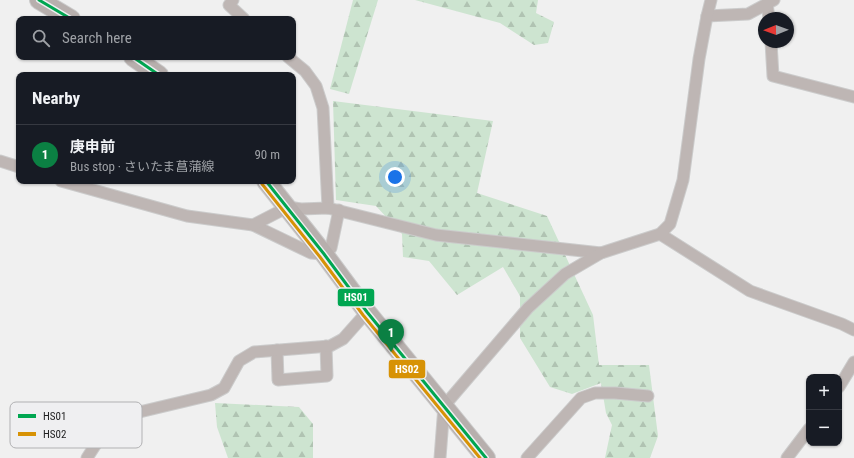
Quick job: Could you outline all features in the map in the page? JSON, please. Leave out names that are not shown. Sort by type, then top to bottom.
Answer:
[{"type":"main road","points":[[39,0],[66,16]]},
{"type":"main road","points":[[137,60],[155,72]]},
{"type":"main road","points":[[269,184],[288,207],[367,312],[486,458]]},
{"type":"street","points":[[234,0],[229,5],[241,16]]},
{"type":"street","points":[[440,458],[444,406],[528,308],[565,274],[601,253],[660,234],[670,224],[683,180],[699,59],[711,0]]},
{"type":"street","points":[[707,16],[748,14],[771,2]]},
{"type":"street","points":[[770,12],[771,2]]},
{"type":"street","points":[[771,48],[773,76],[854,97]]},
{"type":"street","points":[[291,60],[305,72],[316,86],[323,108],[328,208]]},
{"type":"street","points":[[0,161],[16,166]]},
{"type":"street","points":[[72,184],[187,216],[253,225],[311,252],[324,254],[331,248],[339,210]]},
{"type":"street","points":[[253,225],[288,207],[301,209],[328,208],[436,235],[601,253]]},
{"type":"street","points":[[660,234],[750,291],[842,324],[854,330]]},
{"type":"street","points":[[142,411],[211,395],[224,388],[239,361],[254,352],[330,346],[343,339],[367,312]]},
{"type":"street","points":[[277,350],[278,380],[327,376],[326,346]]},
{"type":"street","points":[[842,382],[854,362]]},
{"type":"street","points":[[526,458],[581,398],[595,393],[648,396]]},
{"type":"street","points":[[788,458],[806,433]]},
{"type":"street","points":[[87,458],[93,448]]},
{"type":"green space","points":[[353,0],[378,0],[349,94],[330,89]]},
{"type":"green space","points":[[415,0],[538,0],[536,13],[554,22],[548,43],[534,45],[500,23]]},
{"type":"green space","points":[[333,101],[493,121],[477,193],[547,216],[593,315],[599,365],[649,365],[658,436],[650,458],[605,458],[612,425],[606,413],[601,383],[572,394],[550,387],[520,338],[520,296],[503,267],[457,295],[429,261],[403,257],[402,234],[376,206],[336,200]]},
{"type":"green space","points":[[215,403],[299,407],[313,424],[313,458],[228,458],[217,427]]},
{"type":"transit line","name":"HS01","points":[[39,0],[66,16]]},
{"type":"transit line","name":"HS01","points":[[137,60],[155,72]]},
{"type":"transit line","name":"HS02","points":[[262,184],[320,257],[363,315],[480,458]]},
{"type":"transit line","name":"HS01","points":[[268,184],[324,254],[367,312],[486,458]]},
{"type":"place","name":"庚申前","points":[[391,352]]}]
